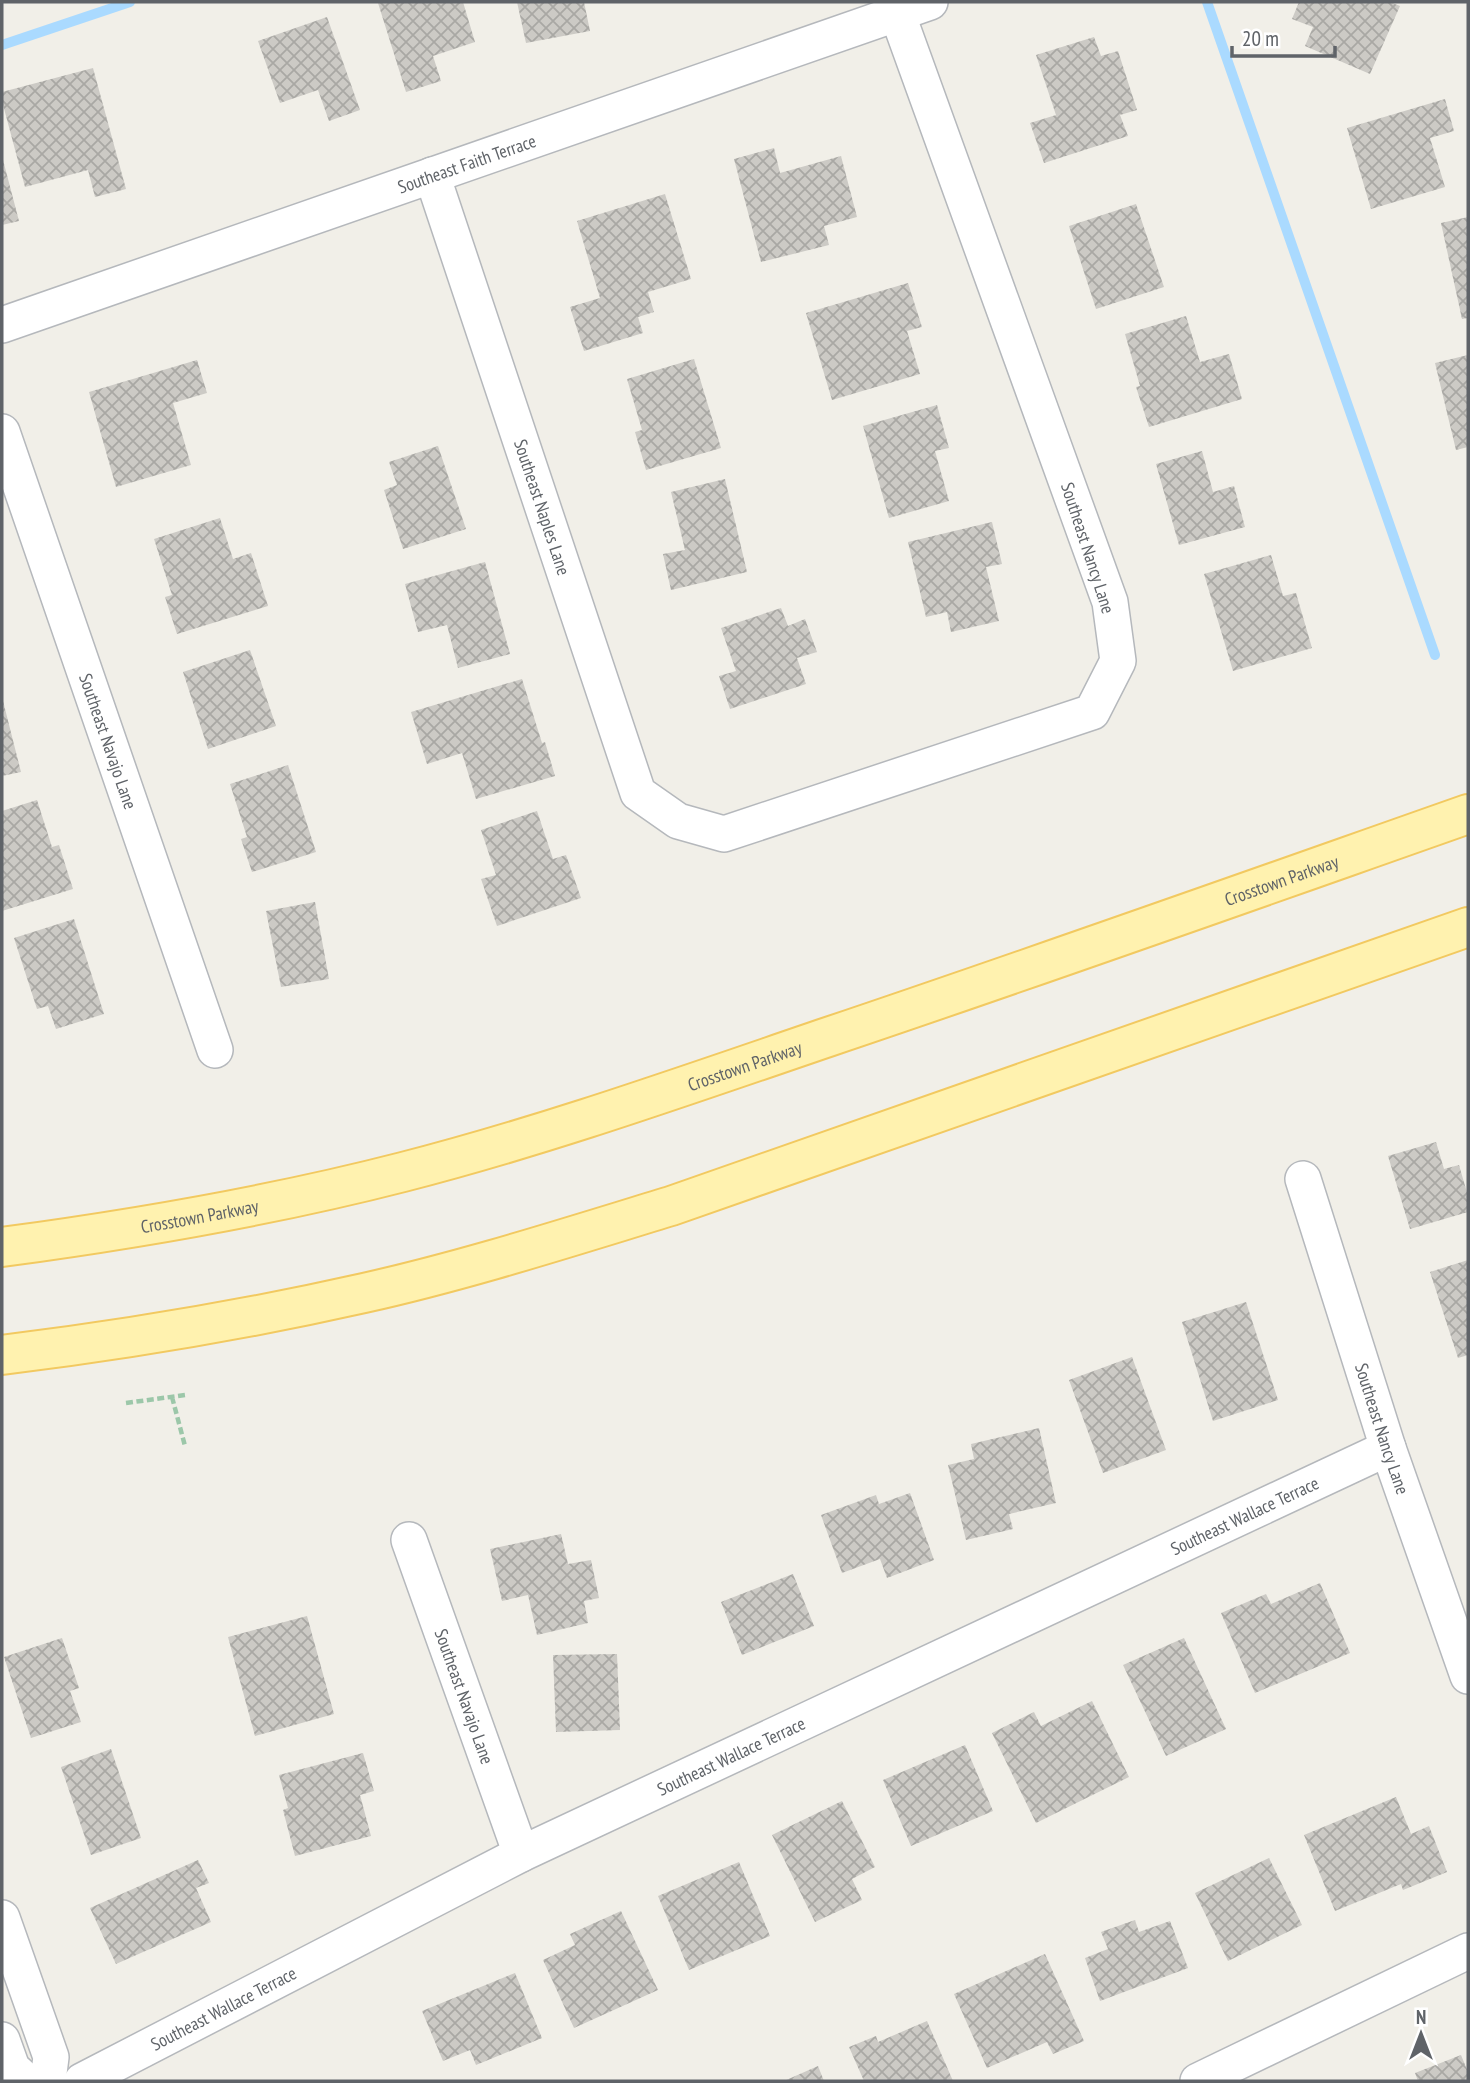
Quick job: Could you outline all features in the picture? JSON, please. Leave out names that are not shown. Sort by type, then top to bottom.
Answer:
[{"type":"main road","name":"Crosstown Parkway","points":[[2,1247],[109,1233],[304,1195],[403,1172],[605,1114],[1468,814]]},
{"type":"main road","points":[[2,1355],[150,1335],[341,1298],[474,1265],[671,1206],[1468,927]]},
{"type":"street","name":"Southeast Faith Terrace","points":[[2,325],[930,2]]},
{"type":"street","name":"Southeast Nancy Lane","points":[[678,821],[724,834],[1091,712],[1118,661],[1110,602],[897,13]]},
{"type":"street","name":"Southeast Naples Lane","points":[[432,175],[638,793],[678,821]]},
{"type":"street","name":"Southeast Navajo Lane","points":[[2,432],[215,1050]]},
{"type":"street","name":"Southeast Nancy Lane","points":[[1303,1179],[1388,1448],[1468,1676]]},
{"type":"street","name":"Southeast Wallace Terrace","points":[[82,2081],[521,1854],[1388,1448]]},
{"type":"street","name":"Southeast Navajo Lane","points":[[409,1539],[521,1854]]},
{"type":"street","points":[[2,1919],[51,2057],[48,2081]]},
{"type":"street","points":[[1198,2081],[1468,1951]]},
{"type":"street","points":[[2,2039],[12,2068],[26,2081]]},
{"type":"path","points":[[126,1404],[185,1395]]},
{"type":"path","points":[[172,1397],[185,1446]]},
{"type":"building","points":[[463,2],[475,42],[433,56],[441,81],[406,92],[378,3]]},
{"type":"building","points":[[517,2],[584,2],[590,31],[526,43]]},
{"type":"building","points":[[1299,2],[1390,2],[1400,6],[1370,74],[1305,46],[1313,27],[1292,19]]},
{"type":"building","points":[[327,17],[360,110],[329,121],[318,90],[280,103],[258,41]]},
{"type":"building","points":[[1094,37],[1101,56],[1118,51],[1137,110],[1120,115],[1128,136],[1044,163],[1030,123],[1056,115],[1036,55]]},
{"type":"building","points":[[93,68],[126,189],[95,197],[88,170],[25,187],[2,101],[2,92]]},
{"type":"building","points":[[1445,99],[1454,131],[1430,138],[1445,187],[1371,209],[1347,128]]},
{"type":"building","points":[[774,148],[780,173],[841,156],[857,217],[824,226],[829,245],[761,262],[734,159]]},
{"type":"building","points":[[2,156],[19,221],[2,225]]},
{"type":"building","points":[[665,194],[691,279],[648,292],[654,312],[638,317],[643,333],[584,351],[570,307],[600,298],[577,221]]},
{"type":"building","points":[[1136,204],[1164,287],[1096,309],[1069,226]]},
{"type":"building","points":[[1468,217],[1468,318],[1462,319],[1441,223]]},
{"type":"building","points":[[908,283],[922,327],[907,331],[920,374],[832,400],[806,313]]},
{"type":"building","points":[[1186,316],[1200,362],[1229,354],[1242,399],[1149,427],[1136,387],[1140,386],[1125,334]]},
{"type":"building","points":[[1468,355],[1468,447],[1456,450],[1435,363]]},
{"type":"building","points":[[694,359],[721,448],[646,470],[635,432],[642,430],[627,379]]},
{"type":"building","points":[[197,360],[207,393],[173,403],[191,465],[116,487],[89,392]]},
{"type":"building","points":[[937,405],[949,448],[935,451],[949,501],[889,518],[863,426]]},
{"type":"building","points":[[438,446],[466,529],[403,549],[384,490],[397,485],[389,462]]},
{"type":"building","points":[[1202,451],[1213,492],[1234,486],[1245,527],[1179,545],[1156,464]]},
{"type":"building","points":[[725,479],[747,572],[671,590],[663,554],[685,550],[671,492]]},
{"type":"building","points":[[220,518],[233,559],[251,553],[268,606],[177,634],[165,597],[172,595],[154,539]]},
{"type":"building","points":[[992,522],[1002,564],[986,567],[999,621],[951,632],[947,612],[926,617],[908,542]]},
{"type":"building","points":[[1271,555],[1283,596],[1296,593],[1312,648],[1233,671],[1204,574]]},
{"type":"building","points":[[485,562],[510,654],[458,668],[447,625],[418,632],[405,584]]},
{"type":"building","points":[[781,608],[788,626],[805,619],[817,652],[797,658],[806,684],[730,709],[719,676],[736,671],[721,628]]},
{"type":"building","points":[[250,650],[276,726],[208,749],[183,672]]},
{"type":"building","points":[[522,679],[555,776],[476,799],[462,753],[427,764],[411,712]]},
{"type":"building","points":[[2,697],[21,772],[2,776]]},
{"type":"building","points":[[288,765],[316,852],[252,872],[241,839],[247,837],[230,784]]},
{"type":"building","points":[[37,800],[52,847],[59,845],[73,889],[2,911],[2,811]]},
{"type":"building","points":[[537,811],[553,859],[566,855],[581,898],[497,926],[481,879],[496,875],[481,830]]},
{"type":"building","points":[[315,902],[329,979],[281,987],[266,911]]},
{"type":"building","points":[[74,919],[104,1014],[56,1029],[48,1006],[37,1009],[14,938]]},
{"type":"building","points":[[1436,1142],[1444,1169],[1459,1165],[1468,1196],[1468,1212],[1410,1229],[1388,1156]]},
{"type":"building","points":[[1468,1260],[1468,1355],[1458,1358],[1430,1272]]},
{"type":"building","points":[[1246,1302],[1278,1400],[1213,1421],[1182,1322]]},
{"type":"building","points":[[1132,1357],[1166,1450],[1103,1473],[1069,1380]]},
{"type":"building","points":[[1039,1428],[1056,1503],[1009,1514],[1013,1529],[966,1540],[948,1465],[974,1459],[971,1444]]},
{"type":"building","points":[[910,1493],[934,1560],[887,1578],[880,1559],[842,1573],[821,1515],[876,1495],[879,1504]]},
{"type":"building","points":[[561,1534],[568,1564],[591,1560],[599,1598],[584,1601],[588,1623],[537,1635],[528,1595],[502,1601],[490,1549]]},
{"type":"building","points":[[793,1574],[814,1626],[742,1655],[721,1602]]},
{"type":"building","points":[[1320,1583],[1350,1653],[1255,1693],[1221,1613],[1266,1594],[1271,1604]]},
{"type":"building","points":[[307,1616],[334,1714],[255,1736],[228,1637]]},
{"type":"building","points":[[62,1638],[79,1688],[70,1691],[81,1722],[31,1738],[4,1657]]},
{"type":"building","points":[[1184,1638],[1226,1729],[1166,1756],[1123,1665]]},
{"type":"building","points":[[617,1654],[620,1730],[556,1732],[553,1655]]},
{"type":"building","points":[[1092,1701],[1129,1777],[1036,1823],[992,1733],[1034,1712],[1041,1726]]},
{"type":"building","points":[[965,1745],[993,1811],[911,1846],[883,1780]]},
{"type":"building","points":[[111,1749],[141,1838],[91,1855],[61,1767]]},
{"type":"building","points":[[363,1753],[374,1791],[360,1795],[371,1836],[295,1856],[283,1810],[288,1808],[279,1775]]},
{"type":"building","points":[[1396,1797],[1411,1834],[1429,1826],[1447,1872],[1403,1890],[1401,1884],[1335,1911],[1304,1835]]},
{"type":"building","points":[[842,1801],[875,1867],[852,1879],[862,1900],[815,1922],[772,1835]]},
{"type":"building","points":[[1269,1858],[1302,1925],[1228,1961],[1195,1893]]},
{"type":"building","points":[[198,1860],[209,1883],[196,1888],[211,1922],[116,1964],[90,1908]]},
{"type":"building","points":[[739,1862],[770,1936],[689,1970],[658,1896]]},
{"type":"building","points":[[621,1911],[658,1990],[574,2028],[543,1960],[575,1945],[570,1934]]},
{"type":"building","points":[[1135,1920],[1139,1932],[1170,1921],[1188,1968],[1100,2001],[1085,1958],[1108,1949],[1101,1932]]},
{"type":"building","points":[[1045,1954],[1084,2041],[1053,2054],[1047,2042],[987,2068],[954,1994]]},
{"type":"building","points":[[515,1973],[542,2038],[476,2065],[470,2050],[443,2061],[422,2011]]},
{"type":"building","points":[[927,2021],[953,2081],[864,2081],[849,2047],[876,2036],[878,2042]]},
{"type":"building","points":[[1461,2055],[1468,2072],[1468,2081],[1418,2081],[1415,2073]]},
{"type":"building","points":[[818,2066],[824,2081],[784,2081]]},
{"type":"waterway","points":[[2,45],[130,2]]},
{"type":"waterway","points":[[1207,2],[1435,655]]}]
